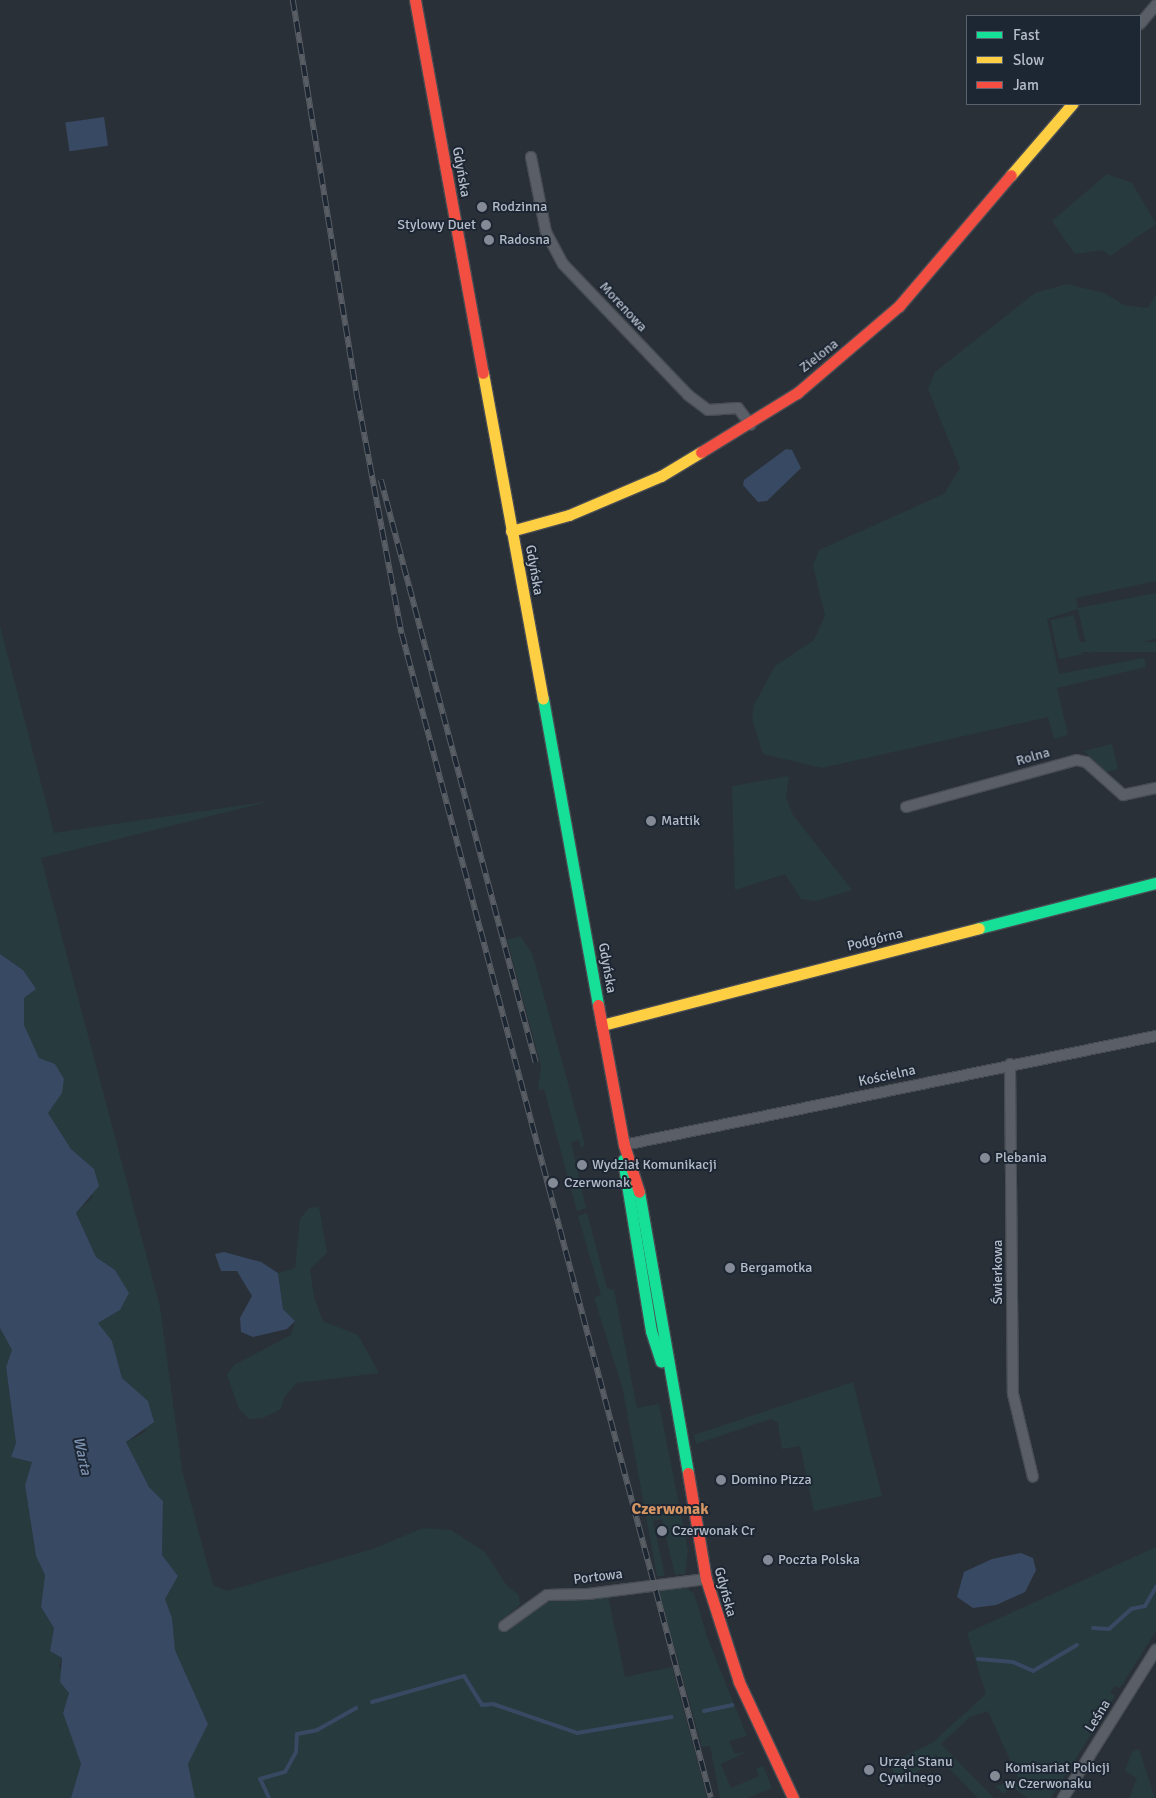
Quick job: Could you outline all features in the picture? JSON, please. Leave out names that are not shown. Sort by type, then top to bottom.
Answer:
[{"type":"main road","name":"Gdyńska","points":[[415,0],[624,1145],[640,1196],[668,1381],[706,1579],[739,1682],[793,1798]]},
{"type":"main road","name":"Zielona","points":[[511,531],[546,524],[631,490],[750,425],[842,358],[899,306],[1071,105]]},
{"type":"main road","name":"Podgórna","points":[[602,1025],[1156,884]]},
{"type":"street","points":[[1141,23],[1156,4]]},
{"type":"street","name":"Morenowa","points":[[531,157],[546,232],[563,264],[688,395],[708,410],[738,408],[750,425]]},
{"type":"street","name":"Rolna","points":[[906,807],[1077,760],[1086,762],[1122,795],[1156,788]]},
{"type":"street","name":"Kościelna","points":[[624,1145],[1010,1064],[1156,1036]]},
{"type":"street","name":"Świerkowa","points":[[1010,1064],[1013,1394],[1032,1477]]},
{"type":"street","name":"Portowa","points":[[504,1626],[547,1595],[588,1594],[706,1579]]},
{"type":"street","name":"Leśna","points":[[1063,1798],[1156,1650]]},
{"type":"green space","points":[[1107,174],[1132,183],[1156,224],[1110,256],[1103,250],[1075,254],[1052,221]]},
{"type":"green space","points":[[1067,284],[1104,293],[1124,305],[1148,308],[1156,294],[1156,581],[1076,598],[1078,608],[1156,593],[1156,639],[1088,653],[1078,609],[1047,619],[1059,674],[1144,658],[1146,667],[1057,688],[1068,735],[1054,739],[1048,717],[822,768],[763,754],[752,719],[754,705],[775,666],[814,640],[825,616],[813,565],[819,550],[944,494],[960,468],[928,389],[935,372],[1035,293]]},
{"type":"green space","points":[[1074,615],[1082,654],[1059,659],[1051,620]]},
{"type":"green space","points":[[0,626],[54,833],[271,801],[41,858],[160,1307],[182,1470],[213,1585],[227,1591],[373,1549],[423,1528],[451,1530],[485,1552],[507,1586],[519,1595],[520,1605],[501,1621],[508,1629],[550,1601],[608,1596],[625,1677],[672,1667],[707,1798],[195,1798],[188,1764],[208,1724],[175,1650],[172,1618],[165,1599],[178,1576],[162,1555],[163,1501],[149,1487],[126,1442],[145,1432],[148,1401],[122,1378],[112,1341],[98,1323],[120,1310],[115,1270],[96,1257],[76,1213],[92,1198],[94,1169],[71,1149],[47,1112],[62,1093],[55,1064],[39,1058],[24,1025],[24,998],[35,989],[23,970],[0,954]]},
{"type":"green space","points":[[1067,642],[1156,642],[1156,652],[1067,652]]},
{"type":"green space","points":[[1112,744],[1118,769],[1106,772],[1084,751]]},
{"type":"green space","points":[[789,776],[786,798],[793,815],[852,890],[816,901],[801,899],[785,874],[735,890],[732,786]]},
{"type":"green space","points":[[520,936],[532,953],[585,1145],[581,1148],[579,1140],[571,1142],[586,1208],[577,1211],[544,1089],[538,1090],[541,1066],[507,940]]},
{"type":"green space","points":[[319,1207],[327,1253],[310,1269],[314,1297],[323,1321],[358,1335],[379,1373],[297,1383],[284,1397],[281,1409],[263,1418],[249,1419],[239,1409],[227,1375],[234,1365],[291,1335],[295,1321],[283,1309],[278,1273],[295,1268],[300,1219],[309,1208]]},
{"type":"green space","points":[[587,1213],[607,1288],[614,1290],[637,1408],[659,1404],[688,1550],[685,1574],[675,1575],[662,1519],[653,1521],[665,1576],[657,1576],[623,1390],[594,1297],[601,1295],[578,1216]]},
{"type":"green space","points":[[0,1328],[12,1350],[6,1367],[16,1444],[11,1457],[32,1462],[25,1485],[36,1556],[45,1575],[41,1607],[54,1628],[50,1651],[62,1658],[59,1666],[69,1693],[63,1713],[81,1764],[71,1798],[0,1798]]},
{"type":"green space","points":[[853,1382],[882,1496],[814,1511],[800,1446],[782,1449],[778,1423],[771,1419],[696,1444],[694,1435]]},
{"type":"green space","points":[[1156,1547],[1156,1631],[1120,1688],[1115,1686],[1110,1692],[1115,1696],[1051,1798],[1027,1798],[1011,1786],[1004,1794],[995,1786],[1019,1780],[988,1711],[970,1717],[941,1744],[994,1798],[978,1798],[936,1755],[902,1787],[889,1764],[932,1743],[986,1694],[967,1633]]},
{"type":"green space","points":[[658,1588],[686,1588],[694,1593],[707,1637],[747,1736],[729,1741],[735,1754],[749,1751],[721,1764],[731,1788],[759,1776],[756,1768],[763,1766],[772,1788],[748,1798],[720,1798],[710,1746],[702,1747]]},
{"type":"green space","points":[[1139,1749],[1155,1798],[1129,1798],[1137,1778],[1125,1771],[1132,1752]]},
{"type":"water","points":[[104,117],[108,146],[69,151],[65,122]]},
{"type":"water","points":[[786,449],[792,450],[801,468],[767,501],[758,502],[743,485],[744,480]]},
{"type":"water","name":"Warta","points":[[0,954],[23,970],[36,989],[24,998],[24,1025],[39,1058],[55,1064],[64,1079],[62,1093],[48,1113],[71,1149],[94,1169],[99,1186],[76,1213],[96,1257],[115,1270],[129,1293],[120,1310],[98,1323],[112,1341],[122,1378],[148,1401],[154,1422],[126,1442],[149,1487],[163,1501],[162,1555],[178,1576],[165,1599],[172,1618],[175,1650],[208,1724],[188,1764],[195,1798],[71,1798],[81,1764],[63,1713],[69,1693],[60,1682],[62,1658],[50,1651],[54,1628],[41,1607],[45,1575],[36,1556],[25,1485],[32,1462],[11,1457],[16,1443],[6,1367],[12,1350],[0,1328]]},
{"type":"water","points":[[224,1252],[261,1262],[278,1273],[283,1309],[295,1321],[287,1329],[253,1337],[241,1332],[240,1318],[252,1296],[237,1271],[221,1271],[215,1254]]},
{"type":"water","points":[[1021,1553],[1033,1558],[1036,1570],[1025,1592],[996,1605],[973,1608],[957,1597],[964,1572],[992,1559]]},
{"type":"waterway","points":[[1093,1628],[1109,1629],[1131,1609],[1145,1606],[1156,1587]]},
{"type":"waterway","points":[[978,1659],[1013,1662],[1033,1671],[1077,1645]]},
{"type":"waterway","points":[[372,1702],[464,1676],[482,1705],[493,1704],[577,1733],[672,1717]]},
{"type":"waterway","points":[[704,1711],[732,1705]]},
{"type":"waterway","points":[[269,1798],[260,1779],[285,1772],[296,1752],[297,1734],[317,1730],[356,1708]]},
{"type":"railway","points":[[293,0],[358,400],[402,634],[711,1798]]},
{"type":"railway","points":[[381,480],[536,1063]]},
{"type":"traffic: fast","points":[[543,699],[598,1005]]},
{"type":"traffic: fast","points":[[979,928],[1156,883]]},
{"type":"traffic: fast","points":[[623,1160],[651,1331],[661,1361]]},
{"type":"traffic: fast","points":[[639,1192],[688,1473]]},
{"type":"traffic: slow","points":[[1011,175],[1071,105]]},
{"type":"traffic: slow","points":[[483,373],[543,699]]},
{"type":"traffic: slow","points":[[511,531],[569,515],[661,476],[701,452]]},
{"type":"traffic: slow","points":[[602,1025],[979,928]]},
{"type":"traffic: jam","points":[[415,0],[483,373]]},
{"type":"traffic: jam","points":[[701,452],[797,393],[899,306],[1011,175]]},
{"type":"traffic: jam","points":[[598,1005],[624,1145],[639,1192]]},
{"type":"traffic: jam","points":[[688,1473],[706,1579],[739,1682],[793,1798]]},
{"type":"place","name":"Rodzinna","points":[[482,207]]},
{"type":"place","name":"Stylowy Duet","points":[[486,225]]},
{"type":"place","name":"Radosna","points":[[489,240]]},
{"type":"place","name":"Mattik","points":[[651,821]]},
{"type":"place","name":"Plebania","points":[[985,1158]]},
{"type":"place","name":"Wydział Komunikacji","points":[[582,1165]]},
{"type":"place","name":"Czerwonak","points":[[553,1183]]},
{"type":"place","name":"Bergamotka","points":[[730,1268]]},
{"type":"place","name":"Domino Pizza","points":[[721,1480]]},
{"type":"place","name":"Czerwonak Cr","points":[[662,1531]]},
{"type":"place","name":"Poczta Polska","points":[[768,1560]]},
{"type":"place","name":"Urząd Stanu Cywilnego","points":[[869,1770]]},
{"type":"place","name":"Komisariat Policji w Czerwonaku","points":[[995,1776]]},
{"type":"district","name":"Czerwonak","points":[[670,1509]]}]
